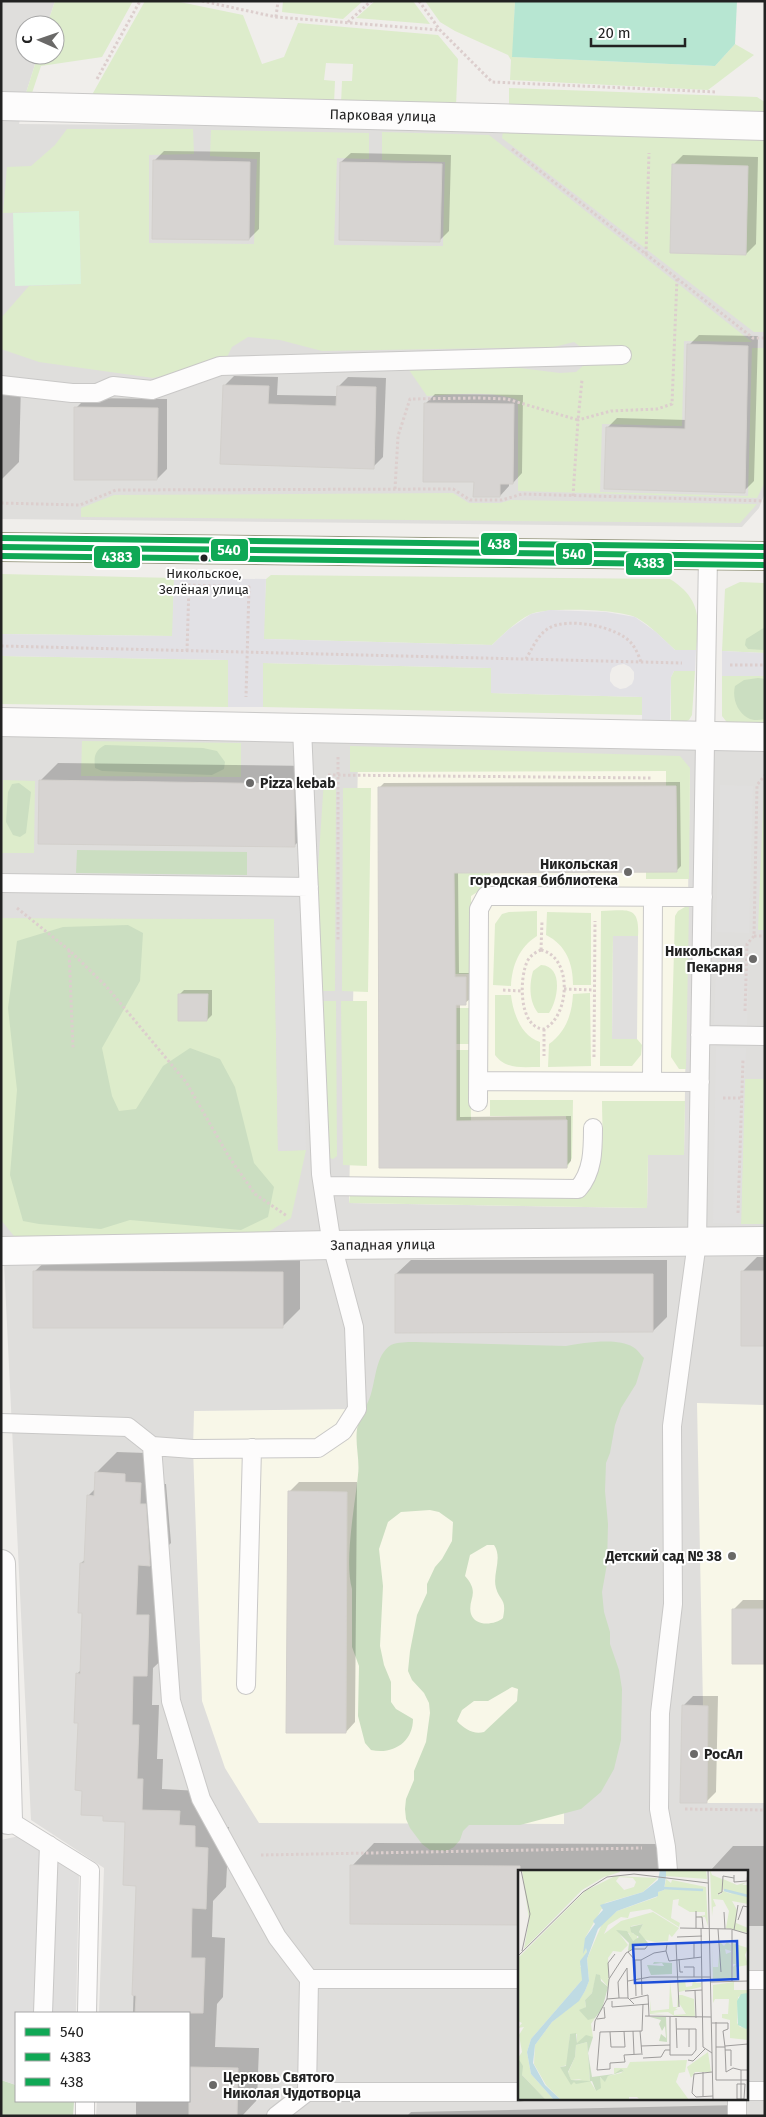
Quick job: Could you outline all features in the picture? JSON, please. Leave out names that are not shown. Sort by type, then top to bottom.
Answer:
[{"type":"main road","points":[[1,547],[765,556]]},
{"type":"street","name":"Парковая улица","points":[[1,106],[765,126]]},
{"type":"street","points":[[1,722],[765,737]]},
{"type":"street","name":"Западная улица","points":[[1,1251],[332,1245],[765,1241]]},
{"type":"street","points":[[1,1564],[8,1820]]},
{"type":"lane","points":[[1,385],[97,393],[113,386],[152,390],[220,366],[622,355]]},
{"type":"lane","points":[[668,1870],[659,1809],[660,1713],[673,1604],[672,1426],[697,1242],[702,897],[708,664],[708,555]]},
{"type":"lane","points":[[1,1423],[128,1427],[152,1446],[193,1449],[318,1448],[344,1432],[357,1409],[354,1327],[332,1245],[323,1186],[302,728]]},
{"type":"lane","points":[[1,883],[309,887]]},
{"type":"lane","points":[[478,1102],[479,909],[486,896],[702,897]]},
{"type":"lane","points":[[652,1082],[653,897]]},
{"type":"lane","points":[[700,1035],[765,1036]]},
{"type":"lane","points":[[478,1081],[700,1082]]},
{"type":"lane","points":[[323,1186],[578,1189],[587,1179],[593,1155],[592,1128]]},
{"type":"lane","points":[[152,1446],[172,1701],[202,1799],[277,1937],[309,1979],[307,2092]]},
{"type":"lane","points":[[246,1685],[252,1448]]},
{"type":"lane","points":[[8,1820],[90,1871],[87,2012]]},
{"type":"lane","points":[[43,2012],[49,1845]]},
{"type":"lane","points":[[309,1979],[518,1980]]},
{"type":"lane","points":[[748,1980],[765,1980]]},
{"type":"lane","points":[[748,2091],[765,2091]]},
{"type":"lane","points":[[276,2116],[307,2092],[518,2092]]},
{"type":"lane","points":[[737,2100],[737,2116]]},
{"type":"lane","points":[[85,2102],[85,2116]]},
{"type":"path","points":[[81,108],[140,1]]},
{"type":"path","points":[[202,1],[276,17],[440,30]]},
{"type":"path","points":[[276,17],[278,1]]},
{"type":"path","points":[[347,23],[370,1]]},
{"type":"path","points":[[419,1],[440,30],[492,82],[726,92]]},
{"type":"path","points":[[492,82],[492,128],[496,137],[753,338],[765,338]]},
{"type":"path","points":[[646,254],[650,122]]},
{"type":"path","points":[[395,489],[398,436],[410,399],[507,399],[578,420],[611,411],[657,409],[672,404],[677,278]]},
{"type":"path","points":[[573,496],[584,357]]},
{"type":"path","points":[[1,503],[80,505],[116,490],[395,489],[453,489],[470,500],[502,500],[522,494],[765,501]]},
{"type":"path","points":[[187,651],[189,585],[248,587],[245,727]]},
{"type":"path","points":[[526,659],[540,637],[549,628],[575,623],[591,624],[617,632],[632,644],[642,662]]},
{"type":"path","points":[[1,646],[765,665]]},
{"type":"path","points":[[304,775],[358,777],[652,778]]},
{"type":"path","points":[[738,1241],[747,944],[754,936],[757,785],[765,775]]},
{"type":"path","points":[[16,907],[68,950],[106,986],[186,1082],[229,1156],[255,1194],[293,1220]]},
{"type":"path","points":[[541,950],[542,915]]},
{"type":"path","points":[[594,1062],[595,916]]},
{"type":"path","points":[[754,936],[765,936]]},
{"type":"path","points":[[68,950],[74,1048]]},
{"type":"path","points":[[541,950],[548,952],[558,963],[564,980],[559,1014],[554,1022],[544,1029],[534,1026],[528,1019],[523,1003],[522,991],[528,960],[533,954],[541,950]]},
{"type":"path","points":[[564,989],[594,990]]},
{"type":"path","points":[[544,1029],[544,1062]]},
{"type":"path","points":[[659,1809],[765,1810]]},
{"type":"path","points":[[232,1856],[666,1847]]},
{"type":"shaded area","points":[[1,1],[55,1],[50,15],[15,15],[15,65],[35,65],[19,124],[493,128],[765,133],[765,493],[759,508],[742,527],[1,519]]},
{"type":"shaded area","points":[[174,578],[266,579],[264,639],[492,645],[509,629],[531,614],[550,610],[606,612],[635,617],[656,632],[675,650],[696,650],[695,671],[674,671],[671,677],[670,722],[642,722],[642,697],[491,693],[491,668],[263,663],[263,707],[228,707],[228,660],[1,656],[1,634],[172,636]],"holes":[[[624,664],[634,672],[632,684],[620,689],[614,686],[610,681],[612,668]]]},
{"type":"shaded area","points":[[722,651],[765,653],[765,676],[722,676]]},
{"type":"shaded area","points":[[1,728],[765,748],[765,2116],[96,2116],[97,2102],[190,2102],[190,2012],[99,2012],[104,1868],[31,1820],[4,1263],[1,1256]]},
{"type":"shaded area","points":[[358,761],[690,768],[684,1155],[648,1154],[647,1208],[349,1203]]},
{"type":"shaded area","points":[[720,785],[753,786],[749,933],[716,932]]},
{"type":"shaded area","points":[[5,889],[300,893],[306,1150],[278,1151],[274,919],[4,918]]},
{"type":"shaded area","points":[[613,936],[638,936],[637,1039],[612,1039]]},
{"type":"shaded area","points":[[716,970],[749,971],[747,1025],[714,1024]]},
{"type":"shaded area","points":[[716,1047],[746,1048],[741,1224],[713,1223]]},
{"type":"shaded area","name":"Детский сад № 38","points":[[697,1403],[765,1405],[765,1803],[707,1803],[708,1706],[703,1706]]},
{"type":"shaded area","points":[[357,1409],[567,1412],[564,1824],[259,1823],[225,1768],[202,1701],[193,1449],[194,1411]]},
{"type":"shaded area","points":[[19,1836],[79,1876],[76,2012],[15,2012],[15,2085],[1,2080],[1,1840]]},
{"type":"green space","points":[[55,1],[133,1],[102,57],[65,62],[65,15],[50,15]]},
{"type":"green space","points":[[145,1],[175,1],[243,15],[262,64],[284,57],[298,23],[438,35],[458,59],[456,106],[341,104],[342,81],[352,81],[353,64],[326,63],[324,80],[335,81],[334,104],[95,98],[93,93]]},
{"type":"green space","points":[[283,1],[363,1],[343,19],[282,12]]},
{"type":"green space","points":[[375,1],[413,1],[430,24],[356,18]]},
{"type":"green space","points":[[425,1],[515,1],[513,57],[715,66],[735,44],[754,55],[708,90],[510,80],[511,60],[508,55],[455,31],[440,22]]},
{"type":"green space","points":[[515,1],[737,1],[735,44],[715,66],[512,57]]},
{"type":"green space","points":[[35,65],[48,65],[41,66],[31,96],[25,96]]},
{"type":"green space","points":[[509,88],[757,97],[765,102],[765,114],[509,107]]},
{"type":"green space","points":[[67,129],[193,129],[194,154],[149,155],[149,243],[254,244],[257,159],[210,156],[211,130],[369,133],[369,159],[337,158],[334,245],[443,246],[445,162],[382,160],[382,132],[489,135],[752,342],[684,341],[682,426],[602,424],[600,492],[748,496],[752,348],[765,348],[765,482],[757,498],[518,491],[518,400],[485,394],[427,396],[407,367],[497,365],[560,373],[576,372],[585,364],[585,350],[574,342],[554,347],[322,351],[280,340],[248,337],[232,347],[225,361],[153,378],[39,362],[1,349],[1,318],[29,286],[81,284],[79,211],[3,213],[7,167],[31,166],[55,145]]},
{"type":"green space","points":[[503,132],[765,138],[765,332],[754,332],[502,138]]},
{"type":"green space","points":[[79,211],[81,284],[15,286],[13,213]]},
{"type":"green space","points":[[453,493],[469,503],[500,503],[511,500],[757,504],[740,523],[81,517],[81,508],[114,495]]},
{"type":"green space","points":[[1,574],[174,578],[173,636],[1,634]]},
{"type":"green space","points":[[271,575],[670,579],[687,594],[696,610],[698,628],[696,650],[675,650],[647,625],[629,615],[584,610],[552,610],[531,614],[515,624],[492,645],[263,639],[266,579]]},
{"type":"green space","points":[[740,582],[765,583],[765,653],[722,651],[725,589]]},
{"type":"green space","points":[[765,627],[765,650],[748,649],[745,645],[746,639]]},
{"type":"green space","points":[[1,656],[229,660],[228,707],[1,704]]},
{"type":"green space","points":[[263,663],[491,668],[491,693],[642,697],[642,715],[263,707]]},
{"type":"green space","points":[[674,671],[695,671],[692,715],[689,720],[684,722],[671,722],[671,677]]},
{"type":"green space","points":[[722,676],[765,676],[765,726],[729,725],[722,716]]},
{"type":"green space","points":[[765,679],[765,719],[754,720],[744,715],[738,708],[734,691],[735,686],[744,680]]},
{"type":"green space","points":[[82,741],[241,743],[241,777],[81,776]]},
{"type":"green space","points":[[105,745],[203,748],[217,751],[225,762],[224,769],[212,775],[102,771],[95,768],[95,757],[97,752]]},
{"type":"green space","points":[[350,746],[680,756],[690,768],[689,879],[646,879],[646,872],[677,872],[676,786],[666,786],[666,771],[350,772]]},
{"type":"green space","points":[[3,780],[35,781],[34,853],[2,853]]},
{"type":"green space","points":[[324,780],[336,781],[335,991],[320,991],[317,883]]},
{"type":"green space","points":[[19,783],[31,792],[26,833],[20,837],[13,835],[6,822],[8,792],[12,784]]},
{"type":"green space","points":[[764,785],[765,930],[758,930]]},
{"type":"green space","points":[[343,788],[371,788],[368,992],[342,991]]},
{"type":"green space","points":[[77,850],[247,852],[247,875],[76,873]]},
{"type":"green space","points":[[454,873],[490,873],[490,884],[471,896],[471,974],[455,974]]},
{"type":"green space","points":[[689,907],[686,1069],[679,1069],[671,1057],[675,916],[678,911]]},
{"type":"green space","points":[[624,910],[634,914],[637,919],[638,936],[613,936],[612,1039],[637,1039],[642,1045],[641,1055],[632,1066],[600,1066],[601,911]]},
{"type":"green space","points":[[537,911],[537,936],[521,951],[513,971],[511,986],[493,985],[495,924],[502,914]]},
{"type":"green space","points":[[547,912],[591,913],[591,985],[573,985],[572,969],[567,956],[559,944],[546,935]]},
{"type":"green space","points":[[1,918],[274,919],[278,1151],[306,1150],[291,1218],[260,1237],[18,1241],[1,1220]]},
{"type":"green space","points":[[128,925],[143,933],[140,981],[102,1048],[112,1096],[119,1111],[136,1109],[163,1066],[190,1048],[220,1059],[235,1087],[254,1163],[274,1187],[268,1217],[241,1230],[130,1220],[101,1229],[23,1221],[10,1175],[17,1090],[8,1008],[17,941],[63,927]]},
{"type":"green space","points":[[541,965],[553,971],[556,977],[555,1000],[549,1013],[538,1013],[531,998],[530,987],[533,971]]},
{"type":"green space","points":[[590,993],[591,1066],[548,1067],[549,1044],[560,1034],[567,1022],[573,994]]},
{"type":"green space","points":[[495,995],[511,995],[519,1023],[528,1035],[540,1042],[540,1067],[510,1065],[499,1060],[495,1055]]},
{"type":"green space","points":[[320,1001],[336,1001],[337,1156],[333,1159],[327,1157]]},
{"type":"green space","points":[[341,1001],[367,1001],[367,1166],[343,1165]]},
{"type":"green space","points":[[456,1008],[471,1008],[471,1044],[455,1044]]},
{"type":"green space","points":[[456,1050],[470,1050],[471,1121],[456,1121]]},
{"type":"green space","points":[[744,1079],[765,1079],[765,1224],[741,1224]]},
{"type":"green space","points":[[490,1100],[573,1100],[572,1158],[567,1168],[566,1116],[490,1116]]},
{"type":"green space","points":[[602,1101],[685,1101],[684,1155],[648,1155],[647,1208],[349,1203],[350,1194],[587,1189],[598,1168],[601,1157],[603,1136]]},
{"type":"green space","points":[[609,1341],[633,1347],[644,1358],[636,1384],[621,1408],[606,1463],[607,1564],[602,1592],[604,1612],[610,1632],[610,1644],[619,1670],[622,1689],[621,1740],[614,1769],[601,1792],[581,1809],[520,1825],[469,1825],[463,1831],[460,1840],[447,1851],[430,1850],[422,1844],[410,1828],[406,1819],[405,1809],[406,1799],[414,1780],[414,1771],[426,1742],[430,1713],[429,1703],[424,1693],[412,1680],[408,1671],[410,1651],[417,1615],[427,1593],[427,1584],[435,1567],[452,1541],[453,1522],[439,1512],[430,1510],[401,1512],[388,1522],[379,1549],[383,1586],[380,1646],[384,1665],[391,1682],[391,1702],[396,1709],[413,1719],[410,1734],[406,1740],[394,1748],[379,1751],[371,1750],[365,1743],[358,1716],[359,1666],[352,1647],[352,1589],[349,1564],[358,1469],[357,1429],[370,1397],[382,1355],[391,1345],[412,1342],[566,1346]],"holes":[[[487,1545],[494,1545],[497,1550],[498,1561],[495,1583],[504,1607],[503,1618],[486,1624],[477,1621],[471,1614],[473,1592],[470,1582],[465,1576],[470,1555]],[[512,1687],[518,1689],[517,1701],[484,1732],[469,1731],[457,1721],[462,1710],[474,1701],[488,1701]]]},
{"type":"green space","points":[[1,2080],[15,2085],[15,2102],[74,2102],[73,2116],[1,2116]]},
{"type":"building","points":[[153,160],[250,162],[249,240],[152,239]]},
{"type":"building","points":[[340,162],[442,164],[440,242],[339,240]]},
{"type":"building","points":[[672,164],[748,166],[746,255],[670,253]]},
{"type":"building","points":[[687,344],[748,346],[745,493],[604,489],[606,427],[685,429]]},
{"type":"building","points":[[223,385],[269,386],[268,404],[336,406],[337,386],[376,387],[374,469],[220,464]]},
{"type":"building","points":[[424,403],[514,404],[513,484],[500,484],[500,497],[473,497],[474,482],[423,482]]},
{"type":"building","points":[[74,407],[158,408],[157,480],[74,480]]},
{"type":"building","points":[[39,780],[294,784],[295,847],[38,844]]},
{"type":"building","points":[[676,786],[677,872],[454,873],[455,977],[466,977],[466,1005],[456,1005],[456,1121],[567,1120],[567,1168],[379,1168],[378,787]]},
{"type":"building","points":[[178,994],[208,994],[207,1021],[178,1021]]},
{"type":"building","points":[[33,1271],[283,1272],[283,1328],[33,1328]]},
{"type":"building","points":[[741,1271],[765,1271],[765,1346],[741,1346]]},
{"type":"building","points":[[395,1274],[653,1274],[653,1332],[395,1333]]},
{"type":"building","points":[[95,1472],[125,1474],[125,1482],[141,1483],[140,1504],[146,1504],[150,1566],[138,1565],[136,1615],[149,1615],[147,1676],[133,1676],[132,1725],[139,1725],[137,1779],[143,1779],[142,1810],[180,1811],[179,1825],[195,1826],[195,1847],[208,1848],[206,1909],[192,1908],[191,1958],[205,1958],[203,2013],[135,2012],[136,1996],[132,1995],[136,1886],[123,1885],[125,1822],[103,1821],[103,1816],[81,1815],[82,1791],[75,1790],[78,1723],[74,1723],[76,1673],[80,1674],[82,1613],[78,1613],[80,1563],[84,1563],[87,1495],[94,1496]]},
{"type":"building","points":[[288,1491],[347,1492],[346,1733],[286,1733]]},
{"type":"building","points":[[732,1609],[765,1609],[764,1664],[732,1664]]},
{"type":"building","name":"РосАл","points":[[682,1705],[708,1706],[707,1803],[680,1803]]},
{"type":"building","points":[[350,1865],[520,1866],[520,1870],[518,1870],[518,1925],[350,1924]]},
{"type":"building","name":"Церковь Святого Николая Чудотворца","points":[[190,2067],[238,2068],[237,2116],[189,2116]]},
{"type":"transit line","name":"438","points":[[1,538],[765,547]]},
{"type":"transit line","name":"540","points":[[1,547],[765,556]]},
{"type":"transit line","name":"438З","points":[[1,556],[765,565]]},
{"type":"place","name":"Никольское, Зелёная улица","points":[[204,558]]},
{"type":"place","name":"Pizza kebab","points":[[250,783]]},
{"type":"place","name":"Никольская городская библиотека","points":[[628,872]]},
{"type":"place","name":"Никольская Пекарня","points":[[753,959]]},
{"type":"place","name":"Детский сад № 38","points":[[732,1556]]},
{"type":"place","name":"РосАл","points":[[694,1754]]},
{"type":"place","name":"Церковь Святого Николая Чудотворца","points":[[213,2085]]}]
